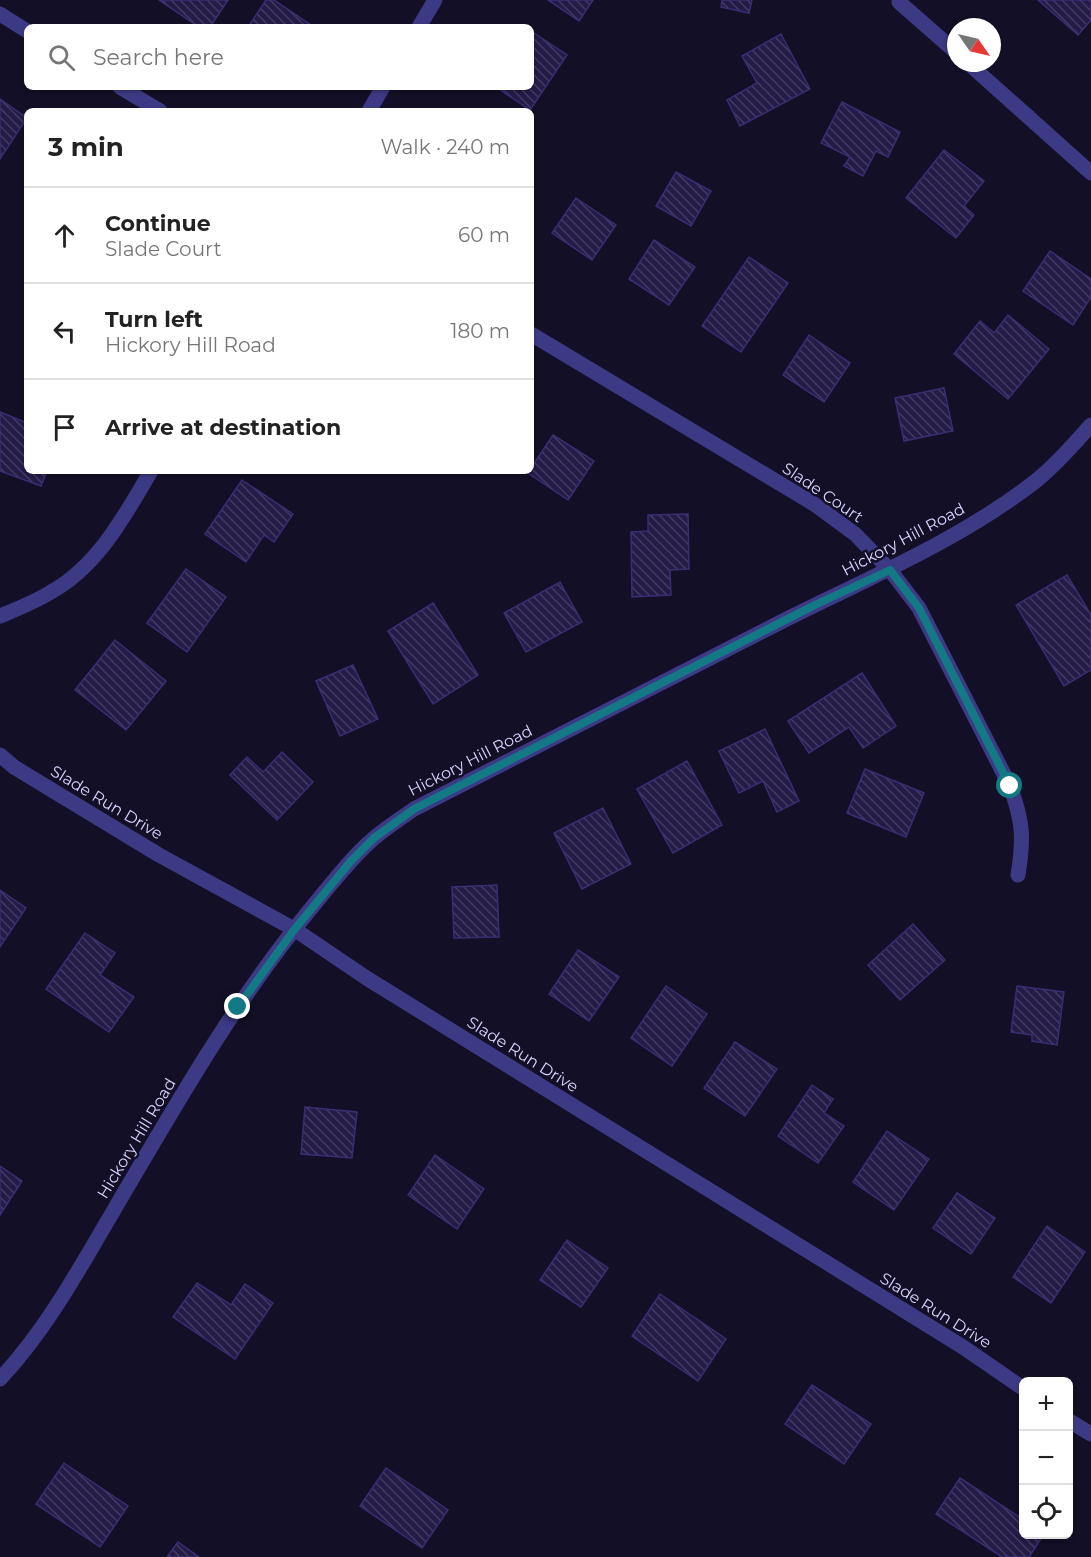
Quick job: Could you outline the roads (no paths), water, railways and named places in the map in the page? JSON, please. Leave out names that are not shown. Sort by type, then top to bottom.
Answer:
[{"type":"street","points":[[421,24],[435,0]]},
{"type":"street","points":[[899,2],[947,44]]},
{"type":"street","points":[[0,14],[24,29]]},
{"type":"street","points":[[978,72],[1091,173]]},
{"type":"street","points":[[125,90],[155,108]]},
{"type":"street","points":[[371,108],[381,90]]},
{"type":"street","name":"Slade Court","points":[[534,336],[814,504],[855,534],[890,570],[919,608],[1010,786],[1020,813],[1023,845],[1018,875]]},
{"type":"street","name":"Hickory Hill Road","points":[[0,1379],[22,1356],[51,1317],[179,1099],[238,1007],[294,930],[351,861],[374,838],[414,809],[815,605],[890,570],[999,508],[1044,473],[1091,425]]},
{"type":"street","points":[[0,616],[52,592],[81,570],[115,530],[149,474]]},
{"type":"street","name":"Slade Run Drive","points":[[0,755],[14,767],[159,855],[294,930],[368,979],[963,1347],[1019,1386]]},
{"type":"street","points":[[1073,1423],[1091,1434]]}]
